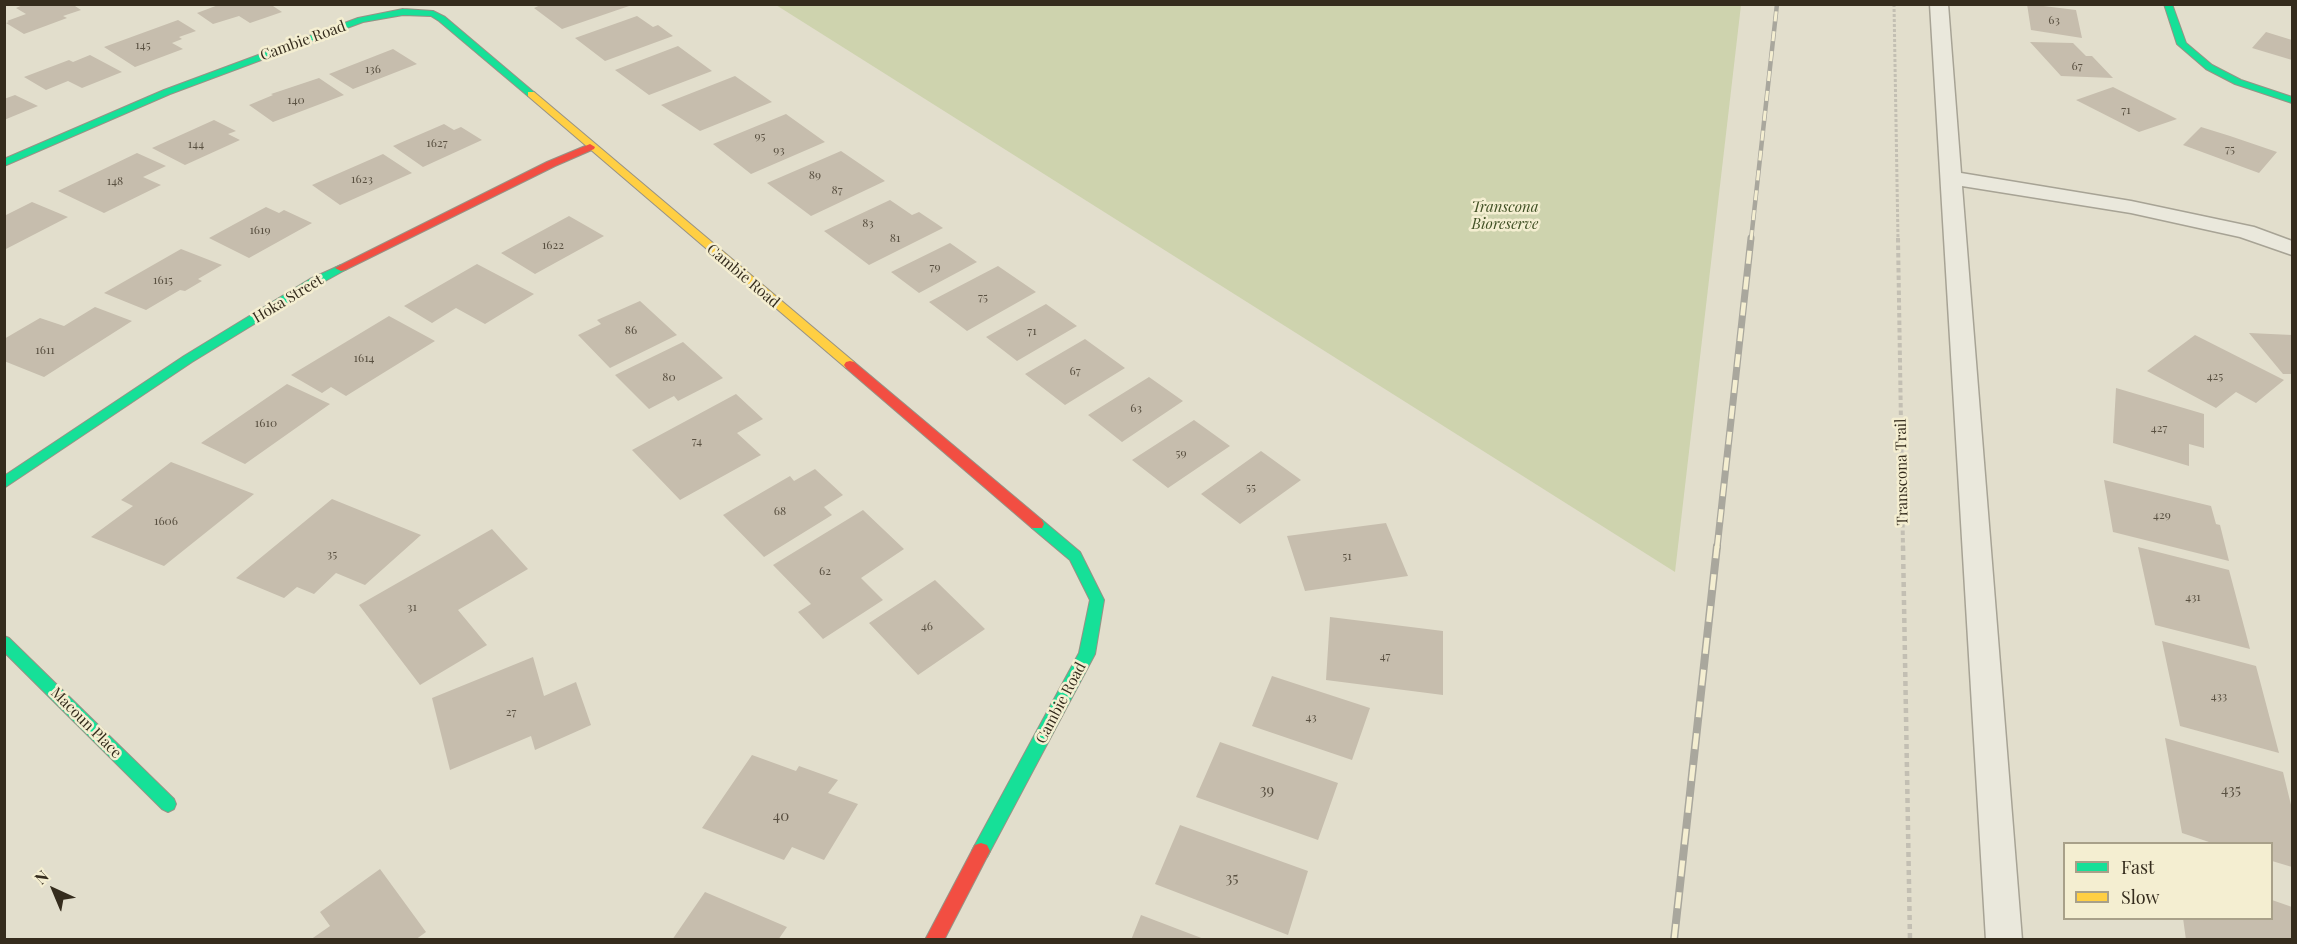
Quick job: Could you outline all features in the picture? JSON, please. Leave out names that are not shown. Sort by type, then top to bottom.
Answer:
[{"type":"street","points":[[2168,4],[2182,44],[2209,68],[2238,82],[2292,100]]},
{"type":"street","name":"Cambie Road","points":[[4,163],[168,92],[291,44],[361,20],[403,12],[421,12],[442,19],[590,147],[1075,556],[1097,600],[1088,654],[934,939]]},
{"type":"street","name":"Hoka Street","points":[[4,483],[188,359],[314,282],[590,147]]},
{"type":"street","name":"Macoun Place","points":[[4,642],[168,804]]},
{"type":"lane","points":[[1939,4],[2004,939]]},
{"type":"lane","points":[[1951,178],[2131,207],[2246,232],[2292,248]]},
{"type":"path","name":"Transcona Trail","points":[[1894,4],[1910,939]]},
{"type":"green space","name":"Transcona Bioreserve","points":[[776,5],[1741,5],[1675,572]]},
{"type":"building","points":[[25,4],[72,4],[81,10],[63,16],[67,18],[24,34],[6,23],[26,14],[16,8]]},
{"type":"building","points":[[221,4],[270,4],[282,12],[250,23],[239,16],[213,24],[197,13]]},
{"type":"building","points":[[543,4],[632,5],[562,29],[534,8]]},
{"type":"building","points":[[2027,4],[2076,10],[2082,38],[2031,30]]},
{"type":"building","points":[[637,16],[653,27],[658,25],[673,36],[605,61],[575,38]]},
{"type":"building","points":[[178,20],[196,31],[179,37],[182,39],[172,43],[183,49],[135,67],[104,47]]},
{"type":"building","points":[[2266,32],[2292,40],[2292,60],[2252,48]]},
{"type":"building","points":[[2030,42],[2073,43],[2086,56],[2092,56],[2113,78],[2061,76]]},
{"type":"building","points":[[678,46],[712,71],[649,95],[615,70]]},
{"type":"building","points":[[393,49],[417,64],[353,89],[329,74]]},
{"type":"building","points":[[90,55],[122,72],[82,88],[68,81],[46,90],[24,77],[69,60],[73,62]]},
{"type":"building","points":[[735,76],[772,102],[700,131],[661,105]]},
{"type":"building","points":[[319,78],[344,95],[273,122],[249,105],[273,95],[271,94]]},
{"type":"building","points":[[2113,87],[2177,119],[2139,132],[2076,100]]},
{"type":"building","points":[[15,95],[38,106],[4,120],[4,99]]},
{"type":"building","points":[[786,114],[825,142],[751,174],[713,144]]},
{"type":"building","points":[[214,120],[236,131],[228,134],[240,140],[185,165],[152,148]]},
{"type":"building","points":[[444,124],[454,130],[461,127],[482,140],[423,167],[393,146]]},
{"type":"building","points":[[2201,127],[2277,152],[2259,173],[2183,145]]},
{"type":"building","points":[[841,151],[885,181],[811,216],[767,183]]},
{"type":"building","points":[[137,153],[166,166],[143,177],[161,185],[104,213],[58,191]]},
{"type":"building","points":[[383,154],[412,173],[340,205],[312,185]]},
{"type":"building","points":[[890,200],[912,215],[919,212],[943,228],[869,265],[824,231]]},
{"type":"building","points":[[32,202],[68,217],[4,250],[4,216]]},
{"type":"building","points":[[266,207],[279,213],[284,210],[312,223],[249,258],[209,238]]},
{"type":"building","points":[[569,216],[604,236],[535,274],[501,253]]},
{"type":"building","points":[[950,243],[977,262],[919,293],[891,272]]},
{"type":"building","points":[[181,249],[222,265],[198,279],[202,281],[185,291],[180,290],[146,310],[104,293]]},
{"type":"building","points":[[477,264],[534,294],[485,324],[456,308],[432,323],[404,306]]},
{"type":"building","points":[[998,266],[1036,292],[967,331],[929,302]]},
{"type":"building","points":[[640,301],[677,335],[610,368],[578,335],[601,324],[597,320]]},
{"type":"building","points":[[1046,304],[1077,326],[1017,361],[986,337]]},
{"type":"building","points":[[95,307],[132,321],[44,377],[4,361],[4,339],[40,318],[64,326]]},
{"type":"building","points":[[389,316],[435,341],[346,396],[331,387],[322,393],[291,375]]},
{"type":"building","points":[[2249,333],[2292,335],[2292,374],[2283,374]]},
{"type":"building","points":[[2195,335],[2284,380],[2256,403],[2236,392],[2216,408],[2147,371]]},
{"type":"building","points":[[1085,339],[1125,368],[1065,405],[1025,374]]},
{"type":"building","points":[[683,342],[723,378],[678,401],[674,396],[649,409],[615,375]]},
{"type":"building","points":[[1149,377],[1183,401],[1122,442],[1088,415]]},
{"type":"building","points":[[287,384],[330,404],[245,464],[201,443]]},
{"type":"building","points":[[2116,388],[2204,414],[2204,448],[2189,444],[2189,466],[2113,443]]},
{"type":"building","points":[[736,394],[763,419],[737,433],[761,455],[680,500],[632,450]]},
{"type":"building","points":[[1194,420],[1230,446],[1168,488],[1132,460]]},
{"type":"building","points":[[1261,451],[1301,480],[1240,524],[1201,494]]},
{"type":"building","points":[[171,462],[254,494],[164,566],[91,537],[133,506],[121,500]]},
{"type":"building","points":[[815,469],[843,495],[824,507],[832,515],[764,557],[723,515],[790,476],[794,481]]},
{"type":"building","points":[[2104,480],[2211,506],[2216,524],[2220,525],[2229,561],[2113,532]]},
{"type":"building","points":[[332,499],[421,535],[365,585],[336,573],[314,594],[297,587],[284,598],[236,578]]},
{"type":"building","points":[[863,510],[904,549],[861,578],[883,600],[823,639],[798,612],[811,604],[773,565]]},
{"type":"building","points":[[1386,523],[1408,576],[1305,591],[1287,536]]},
{"type":"building","points":[[492,529],[528,569],[458,610],[487,645],[420,685],[359,605]]},
{"type":"building","points":[[2138,547],[2229,570],[2250,649],[2155,625]]},
{"type":"building","points":[[935,580],[985,629],[918,675],[869,623]]},
{"type":"building","points":[[1330,617],[1443,631],[1443,695],[1326,680]]},
{"type":"building","points":[[2162,641],[2256,666],[2279,753],[2180,726]]},
{"type":"building","points":[[533,657],[544,696],[576,682],[591,725],[535,750],[531,736],[450,770],[432,698]]},
{"type":"building","points":[[1272,676],[1370,708],[1352,760],[1252,726]]},
{"type":"building","points":[[2165,738],[2283,772],[2292,809],[2292,867],[2273,861],[2273,842],[2209,842],[2182,833]]},
{"type":"building","points":[[1220,742],[1338,783],[1318,840],[1196,797]]},
{"type":"building","points":[[752,755],[796,771],[799,766],[838,780],[828,793],[858,804],[824,860],[792,847],[784,860],[702,828]]},
{"type":"building","points":[[1180,825],[1308,871],[1288,935],[1155,884]]},
{"type":"building","points":[[380,869],[426,932],[415,940],[310,940],[330,926],[320,912]]},
{"type":"building","points":[[705,892],[787,927],[778,940],[672,940]]},
{"type":"building","points":[[2273,900],[2292,907],[2292,940],[2186,940],[2183,920],[2273,920]]},
{"type":"building","points":[[1141,915],[1204,939],[1204,940],[1131,940]]},
{"type":"railway","points":[[1751,240],[1777,4]]},
{"type":"railway","points":[[1717,548],[1751,238]]},
{"type":"railway","points":[[1674,940],[1717,546]]},
{"type":"traffic: fast","points":[[2168,4],[2182,44],[2209,67],[2238,82],[2292,100]]},
{"type":"traffic: fast","points":[[4,163],[167,92],[361,20],[403,12],[433,14],[442,19],[531,94]]},
{"type":"traffic: fast","points":[[4,483],[188,359],[341,268]]},
{"type":"traffic: fast","points":[[981,851],[1087,654],[1097,600],[1075,556],[1037,524]]},
{"type":"traffic: fast","points":[[4,642],[168,804]]},
{"type":"traffic: slow","points":[[531,94],[850,365]]},
{"type":"traffic: jam","points":[[341,268],[590,147]]},
{"type":"traffic: jam","points":[[850,365],[1037,524]]},
{"type":"traffic: jam","points":[[934,940],[981,851]]}]
